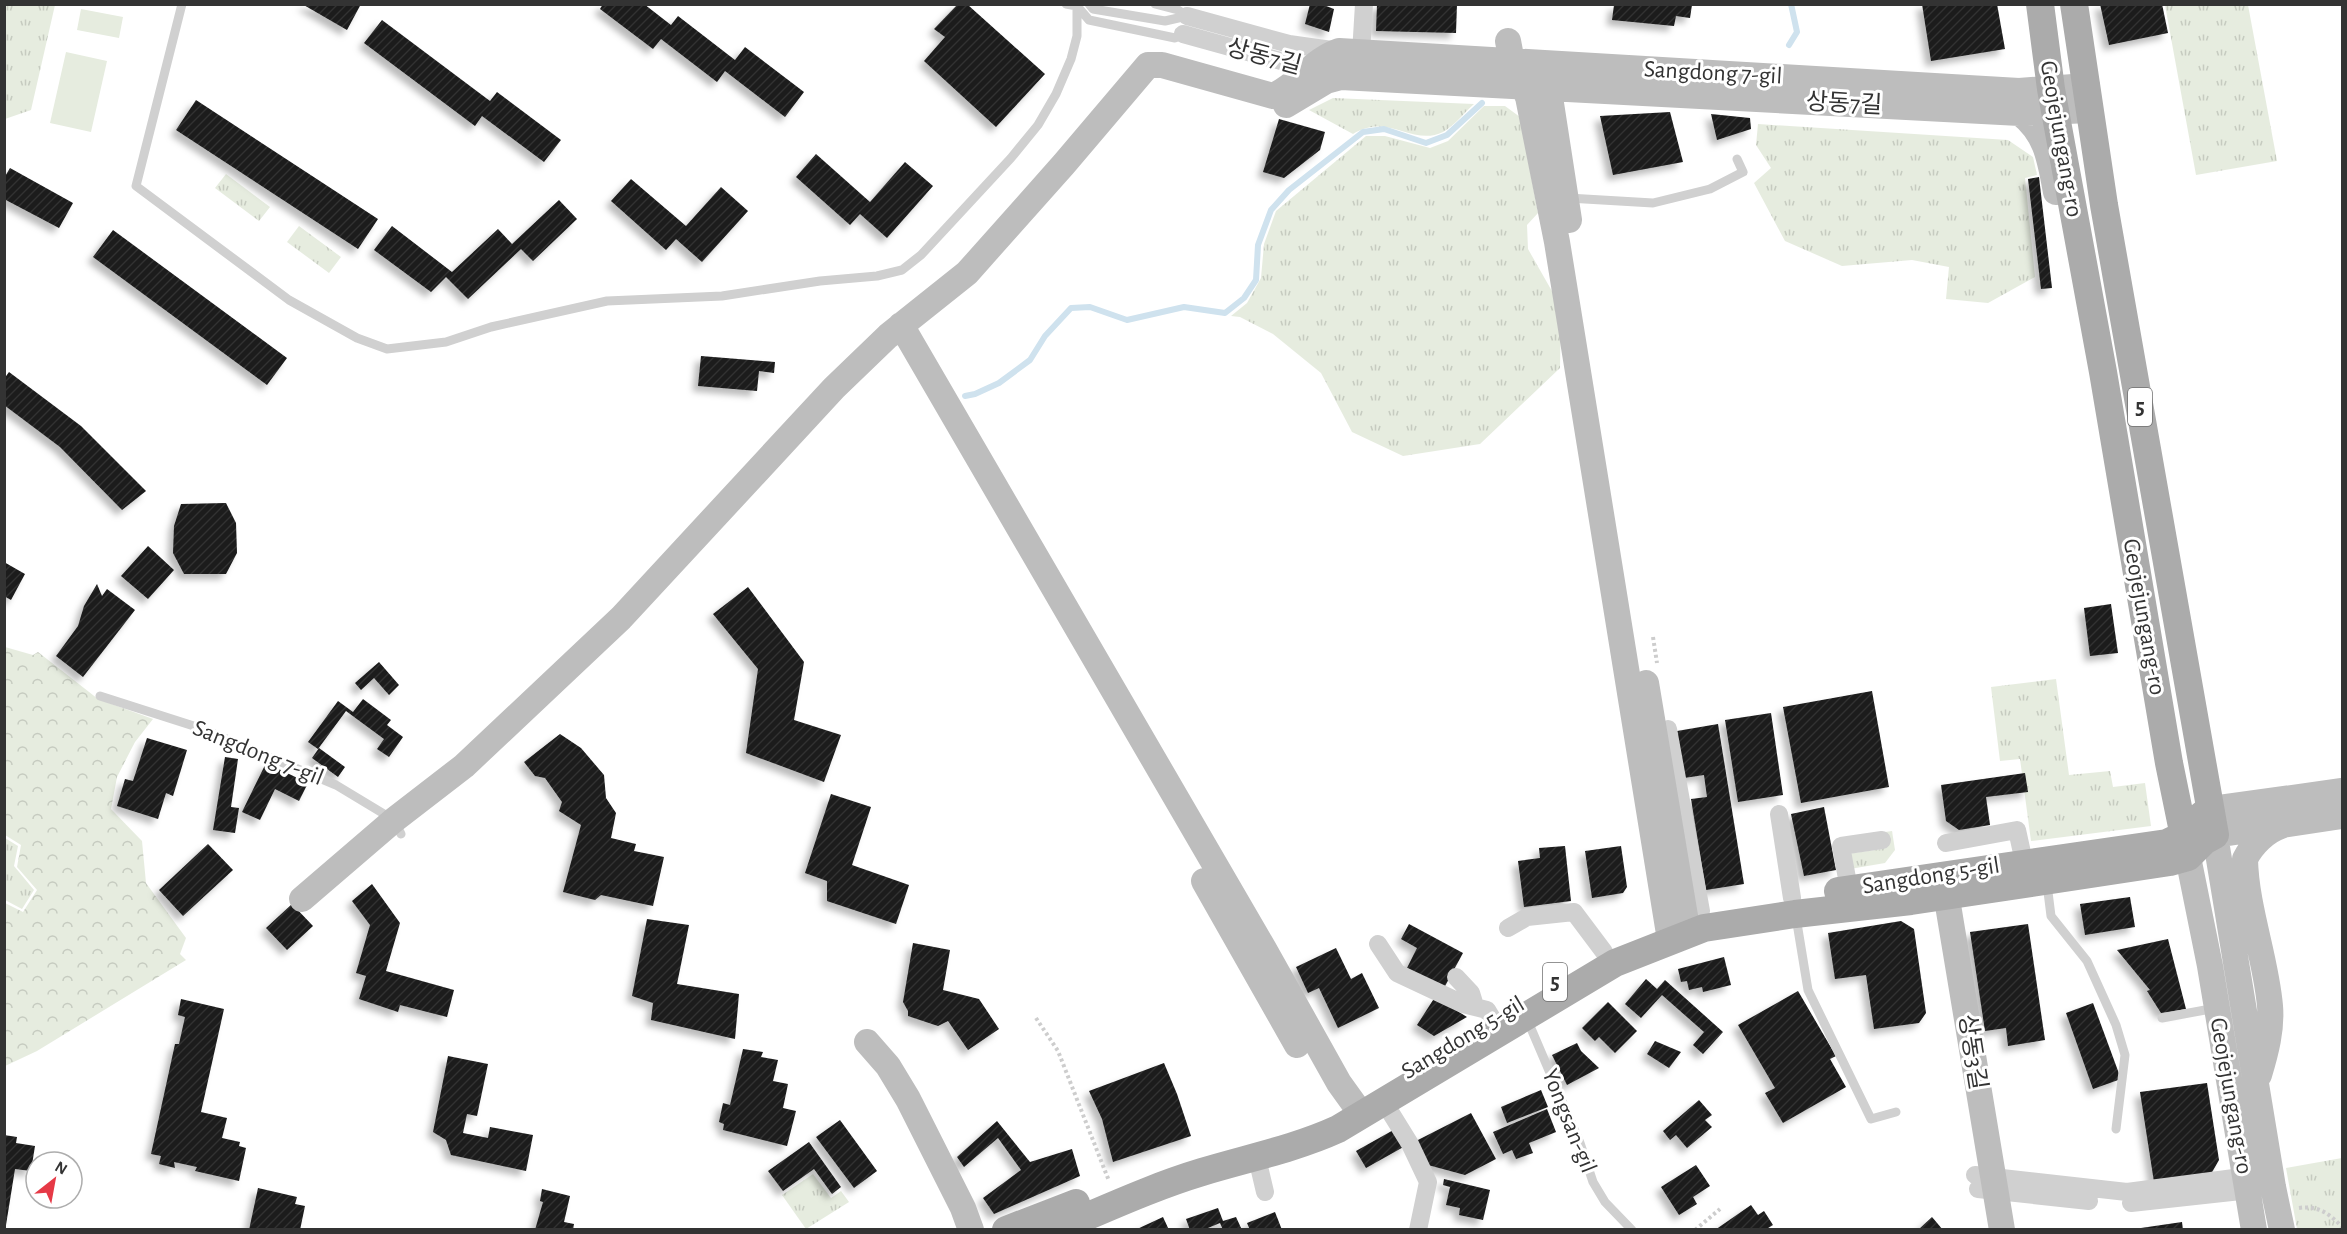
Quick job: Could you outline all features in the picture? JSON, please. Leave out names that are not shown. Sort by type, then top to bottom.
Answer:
[{"type":"main road","name":"Geojejungang-ro","points":[[2040,4],[2053,101],[2103,372],[2169,763],[2186,847]]},
{"type":"main road","name":"Geojejungang-ro","points":[[2074,4],[2106,217],[2214,822]]},
{"type":"main road","points":[[2142,856],[2172,825],[2164,777],[2169,763]]},
{"type":"main road","points":[[2142,856],[2167,843],[2186,847],[2204,812],[2214,822]]},
{"type":"main road","name":"Sangdong 5-gil","points":[[1794,906],[1849,889],[1939,890],[2024,862],[2142,856]]},
{"type":"main road","name":"Sangdong 5-gil","points":[[1055,1230],[1201,1173],[1316,1139],[1357,1111],[1484,1013],[1522,1012],[1604,952],[1682,924],[1794,906],[1939,890],[2142,856]]},
{"type":"main road","name":"Sangdong 5-gil","points":[[1006,1230],[1195,1158],[1357,1111],[1522,1012],[1615,963],[1682,924]]},
{"type":"street","points":[[1267,101],[1330,54],[1350,52],[1364,4]]},
{"type":"street","points":[[2027,4],[2035,71],[2019,102],[2040,133],[2050,160],[2085,350],[2103,372]]},
{"type":"street","name":"Sangdong 7-gil","points":[[1186,16],[1289,44],[1350,52],[2019,102],[2088,98]]},
{"type":"street","name":"상동7길","points":[[1183,34],[1266,58],[1346,77]]},
{"type":"street","points":[[1266,58],[1274,63],[1280,73],[1277,90],[1267,101]]},
{"type":"street","points":[[1525,64],[1566,198],[1682,924]]},
{"type":"street","points":[[1525,64],[1528,97],[1557,242],[1682,924]]},
{"type":"street","name":"상동7길","points":[[1267,101],[1271,112],[1326,81],[1346,77],[1525,64]]},
{"type":"street","points":[[307,906],[398,827],[621,618],[834,388],[898,337],[968,273],[1148,65],[1162,65],[1267,101]]},
{"type":"street","points":[[898,337],[1256,935],[1339,1083],[1357,1111],[1410,1144],[1428,1182],[1418,1230]]},
{"type":"street","points":[[1668,729],[1682,924]]},
{"type":"street","points":[[2214,822],[2343,791]]},
{"type":"street","points":[[1779,814],[1794,906]]},
{"type":"street","points":[[2214,822],[2291,823],[2343,816]]},
{"type":"street","name":"Geojejungang-ro","points":[[2214,822],[2257,1084],[2259,1182],[2254,1230]]},
{"type":"street","points":[[2257,1084],[2268,1041],[2270,1006],[2255,932],[2245,859],[2250,849],[2259,841],[2276,828],[2291,823]]},
{"type":"street","points":[[1946,843],[2018,830],[2024,862]]},
{"type":"street","points":[[1849,889],[1841,846],[1882,840]]},
{"type":"street","name":"Geojejungang-ro","points":[[2186,847],[2216,1008],[2259,1182],[2288,1219]]},
{"type":"street","points":[[1939,890],[1962,904],[2179,875],[2197,900]]},
{"type":"street","name":"상동3길","points":[[1939,890],[1985,1183],[1985,1230]]},
{"type":"street","points":[[1508,928],[1527,917],[1574,912],[1604,952]]},
{"type":"street","points":[[1378,944],[1397,973],[1484,1013]]},
{"type":"street","points":[[1455,977],[1472,993],[1484,1013]]},
{"type":"street","points":[[956,1230],[941,1195],[862,1047],[888,1066],[908,1098],[963,1208],[971,1230]]},
{"type":"street","points":[[1257,1158],[1265,1192]]},
{"type":"street","points":[[1985,1183],[2127,1192],[2259,1182]]},
{"type":"street","name":"상동3길","points":[[1985,1183],[2002,1230]]},
{"type":"lane","points":[[182,4],[136,186],[289,300],[357,338],[387,349],[446,342],[491,327],[607,301],[722,296],[820,281],[877,276],[902,270],[921,255],[972,202],[1038,125],[1056,94],[1071,59],[1077,36],[1078,5]]},
{"type":"lane","points":[[1066,4],[1078,5],[1089,20],[1175,39],[1183,34]]},
{"type":"lane","points":[[1089,4],[1093,9],[1165,21],[1186,16]]},
{"type":"lane","points":[[1155,4],[1168,7],[1186,16]]},
{"type":"lane","points":[[1566,198],[1653,203],[1710,189],[1743,172],[1737,159]]},
{"type":"lane","name":"Sangdong 7-gil","points":[[100,696],[200,728],[326,780],[398,827]]},
{"type":"lane","points":[[2048,892],[2051,916],[2087,961],[2116,1025],[2125,1055],[2116,1129]]},
{"type":"lane","points":[[1794,906],[1808,990],[1871,1119],[1896,1112]]},
{"type":"lane","points":[[2162,1018],[2216,1008]]},
{"type":"lane","name":"Yongsan-gil","points":[[1522,1012],[1580,1143],[1593,1182],[1605,1202],[1632,1230]]},
{"type":"path","points":[[1036,1018],[1058,1052],[1112,1189]]},
{"type":"path","points":[[2288,1219],[2316,1208],[2327,1213],[2343,1227]]},
{"type":"path","points":[[1695,1230],[1720,1209]]},
{"type":"green space","points":[[4,5],[55,5],[31,110],[5,119]]},
{"type":"green space","points":[[2165,5],[2248,5],[2277,161],[2196,175]]},
{"type":"green space","points":[[81,9],[123,17],[119,38],[77,30]]},
{"type":"green space","points":[[66,52],[107,61],[91,132],[50,123]]},
{"type":"green space","points":[[1333,98],[1474,104],[1443,132],[1432,135],[1421,136],[1378,127],[1366,128],[1353,134],[1309,110]]},
{"type":"green space","points":[[1484,106],[1505,106],[1520,117],[1538,213],[1527,225],[1528,249],[1561,307],[1560,368],[1480,444],[1403,456],[1352,432],[1321,373],[1273,334],[1240,317],[1231,316],[1247,303],[1261,278],[1264,244],[1276,211],[1366,136],[1385,136],[1430,148],[1448,141]]},
{"type":"green space","points":[[1758,124],[2008,140],[2033,157],[2037,175],[2025,178],[2035,277],[1988,303],[1946,299],[1949,267],[1912,260],[1842,266],[1785,241],[1754,183],[1771,168],[1756,145]]},
{"type":"green space","points":[[226,174],[270,207],[259,221],[215,188]]},
{"type":"green space","points":[[299,226],[341,257],[329,273],[287,242]]},
{"type":"green space","points":[[5,647],[33,655],[38,652],[98,699],[153,719],[135,742],[117,777],[111,809],[142,841],[146,883],[186,938],[180,954],[186,960],[37,1051],[5,1066],[5,903],[23,912],[37,890],[17,867],[21,845],[5,835]]},
{"type":"green space","points":[[2056,679],[2069,775],[2110,771],[2113,787],[2145,783],[2151,826],[2031,841],[2020,759],[2000,761],[1991,687]]},
{"type":"green space","points":[[1892,831],[1895,850],[1885,863],[1850,869],[1847,854],[1882,849],[1885,832]]},
{"type":"green space","points":[[5,838],[18,846],[14,866],[34,890],[22,909],[5,900]]},
{"type":"green space","points":[[2342,1158],[2342,1229],[2297,1229],[2286,1168]]},
{"type":"green space","points":[[813,1174],[831,1198],[841,1191],[849,1202],[806,1229],[782,1195]]},
{"type":"building","points":[[302,4],[361,4],[347,30]]},
{"type":"building","points":[[603,4],[644,4],[671,25],[678,16],[735,60],[745,47],[804,92],[785,117],[725,71],[717,82],[661,39],[653,49],[600,9]]},
{"type":"building","points":[[1310,4],[1321,4],[1334,9],[1329,32],[1305,24]]},
{"type":"building","points":[[1377,4],[1457,4],[1456,33],[1376,31]]},
{"type":"building","points":[[1922,4],[1997,4],[2005,49],[1931,61]]},
{"type":"building","points":[[2100,4],[2162,4],[2168,33],[2109,45]]},
{"type":"building","points":[[957,5],[968,5],[1045,74],[996,127],[924,61],[945,37],[934,29]]},
{"type":"building","points":[[1614,5],[1692,5],[1690,18],[1676,16],[1674,26],[1612,20]]},
{"type":"building","points":[[382,20],[490,101],[497,92],[561,140],[544,162],[482,116],[475,126],[364,43]]},
{"type":"building","points":[[196,100],[378,219],[358,249],[176,130]]},
{"type":"building","points":[[1670,112],[1683,162],[1613,175],[1600,116]]},
{"type":"building","points":[[1711,114],[1750,118],[1751,129],[1717,140]]},
{"type":"building","points":[[1279,119],[1325,132],[1320,150],[1284,178],[1263,172]]},
{"type":"building","points":[[816,154],[870,202],[905,162],[933,186],[887,238],[860,214],[850,225],[796,177]]},
{"type":"building","points":[[10,168],[73,203],[59,228],[4,199],[4,178]]},
{"type":"building","points":[[2039,177],[2052,288],[2041,289],[2028,179]]},
{"type":"building","points":[[631,179],[686,226],[721,187],[748,211],[702,262],[676,239],[666,250],[611,201]]},
{"type":"building","points":[[559,200],[577,219],[533,261],[521,249],[468,299],[446,277],[431,292],[374,250],[392,226],[452,272],[498,229],[512,244]]},
{"type":"building","points":[[113,230],[287,358],[267,385],[93,257]]},
{"type":"building","points":[[701,356],[775,362],[774,373],[759,371],[757,391],[698,386]]},
{"type":"building","points":[[9,372],[81,426],[146,491],[122,510],[60,447],[4,405],[4,379]]},
{"type":"building","points":[[226,503],[236,523],[237,553],[226,574],[184,574],[173,553],[174,526],[181,504]]},
{"type":"building","points":[[148,546],[174,570],[148,599],[121,576]]},
{"type":"building","points":[[4,562],[25,574],[11,600],[4,596]]},
{"type":"building","points":[[97,584],[102,596],[107,589],[135,610],[83,677],[56,656],[78,626],[84,606]]},
{"type":"building","points":[[748,587],[804,662],[794,720],[841,735],[824,782],[746,753],[758,669],[713,614]]},
{"type":"building","points":[[2111,604],[2118,653],[2090,656],[2084,608]]},
{"type":"building","points":[[379,662],[399,685],[389,695],[374,678],[361,690],[355,683]]},
{"type":"building","points":[[1872,691],[1889,787],[1801,803],[1783,707]]},
{"type":"building","points":[[363,699],[391,720],[387,725],[403,737],[389,757],[377,749],[384,739],[346,711],[318,749],[308,742],[338,701],[353,712]]},
{"type":"building","points":[[1771,713],[1783,795],[1738,802],[1725,720]]},
{"type":"building","points":[[1718,724],[1744,884],[1706,890],[1691,799],[1707,797],[1704,775],[1684,778],[1677,731]]},
{"type":"building","points":[[560,734],[581,748],[604,775],[606,798],[616,813],[611,838],[636,844],[634,851],[664,857],[653,906],[601,895],[595,900],[563,892],[581,825],[559,811],[562,802],[545,778],[535,776],[524,762]]},
{"type":"building","points":[[147,738],[187,750],[173,796],[166,793],[158,819],[117,806],[125,779],[133,781]]},
{"type":"building","points":[[319,748],[345,767],[338,777],[312,758]]},
{"type":"building","points":[[225,757],[238,759],[231,807],[239,808],[235,833],[213,830]]},
{"type":"building","points":[[266,763],[308,783],[299,801],[275,789],[260,820],[242,812]]},
{"type":"building","points":[[2025,773],[2028,792],[1986,797],[1990,825],[1959,830],[1946,821],[1941,785]]},
{"type":"building","points":[[831,794],[871,807],[852,865],[909,885],[896,924],[827,901],[827,881],[805,873]]},
{"type":"building","points":[[1824,807],[1836,870],[1804,876],[1791,814]]},
{"type":"building","points":[[208,844],[233,870],[183,916],[159,890]]},
{"type":"building","points":[[1565,846],[1571,901],[1524,907],[1518,861],[1540,858],[1539,848]]},
{"type":"building","points":[[1621,846],[1627,887],[1623,893],[1592,898],[1585,851]]},
{"type":"building","points":[[372,884],[400,923],[386,971],[454,990],[447,1017],[400,1005],[398,1012],[359,999],[366,976],[356,973],[370,925],[352,901]]},
{"type":"building","points":[[2130,897],[2135,927],[2085,935],[2080,904]]},
{"type":"building","points":[[292,904],[313,926],[287,950],[266,928]]},
{"type":"building","points":[[647,919],[689,925],[677,984],[739,994],[735,1039],[651,1020],[653,1003],[632,996]]},
{"type":"building","points":[[1901,921],[1914,929],[1926,1013],[1919,1023],[1874,1029],[1866,975],[1835,979],[1828,933]]},
{"type":"building","points":[[1409,924],[1463,953],[1444,988],[1407,968],[1417,948],[1401,939]]},
{"type":"building","points":[[2028,924],[2045,1040],[2008,1046],[2006,1028],[1985,1031],[1970,932]]},
{"type":"building","points":[[2168,939],[2186,1009],[2161,1013],[2147,991],[2150,990],[2117,950]]},
{"type":"building","points":[[913,943],[950,950],[943,990],[979,999],[999,1029],[968,1050],[948,1021],[938,1026],[908,1016],[903,1002]]},
{"type":"building","points":[[1336,948],[1351,979],[1362,973],[1379,1008],[1338,1028],[1319,988],[1308,993],[1296,967]]},
{"type":"building","points":[[1724,957],[1731,985],[1703,992],[1702,987],[1689,990],[1687,981],[1681,982],[1678,969]]},
{"type":"building","points":[[1646,979],[1657,989],[1665,980],[1723,1032],[1703,1054],[1693,1045],[1704,1032],[1662,995],[1641,1018],[1625,1004]]},
{"type":"building","points":[[1798,991],[1836,1056],[1830,1059],[1846,1087],[1783,1123],[1765,1093],[1775,1088],[1738,1025]]},
{"type":"building","points":[[1435,997],[1467,1017],[1434,1036],[1417,1025]]},
{"type":"building","points":[[181,999],[224,1009],[201,1112],[227,1118],[222,1138],[240,1142],[239,1146],[246,1148],[239,1181],[195,1171],[197,1167],[174,1162],[175,1168],[159,1164],[161,1156],[151,1154],[175,1044],[179,1044],[185,1017],[178,1015]]},
{"type":"building","points":[[1608,1002],[1637,1031],[1615,1053],[1599,1037],[1595,1041],[1582,1028]]},
{"type":"building","points":[[2093,1003],[2121,1079],[2093,1089],[2066,1013]]},
{"type":"building","points":[[1655,1041],[1681,1052],[1669,1068],[1647,1054]]},
{"type":"building","points":[[1577,1043],[1581,1051],[1599,1068],[1567,1085],[1552,1055]]},
{"type":"building","points":[[743,1049],[763,1052],[761,1057],[778,1060],[773,1081],[788,1084],[783,1108],[796,1111],[787,1146],[723,1130],[724,1124],[719,1122],[723,1103],[730,1105]]},
{"type":"building","points":[[448,1056],[488,1064],[477,1116],[467,1114],[463,1133],[488,1138],[490,1127],[533,1135],[526,1171],[451,1155],[446,1140],[433,1132]]},
{"type":"building","points":[[1164,1063],[1191,1136],[1113,1162],[1102,1119],[1089,1091]]},
{"type":"building","points":[[2207,1083],[2219,1160],[2211,1174],[2154,1182],[2140,1092]]},
{"type":"building","points":[[1541,1090],[1548,1107],[1507,1123],[1501,1107]]},
{"type":"building","points":[[1699,1100],[1712,1115],[1705,1120],[1712,1127],[1687,1148],[1676,1135],[1670,1140],[1663,1131]]},
{"type":"building","points":[[1547,1109],[1556,1132],[1529,1143],[1533,1153],[1516,1159],[1512,1150],[1503,1154],[1493,1132]]},
{"type":"building","points":[[1471,1113],[1496,1159],[1465,1175],[1428,1165],[1416,1141]]},
{"type":"building","points":[[840,1120],[877,1171],[854,1188],[816,1137]]},
{"type":"building","points":[[997,1121],[1030,1162],[1072,1149],[1080,1176],[994,1214],[983,1198],[1021,1170],[998,1138],[964,1167],[957,1157]]},
{"type":"building","points":[[1397,1128],[1407,1145],[1366,1168],[1356,1151]]},
{"type":"building","points":[[4,1135],[17,1137],[16,1143],[35,1146],[34,1150],[24,1150],[24,1170],[15,1169],[6,1225]]},
{"type":"building","points":[[809,1142],[841,1187],[832,1194],[814,1169],[783,1191],[768,1171]]},
{"type":"building","points":[[1696,1165],[1710,1186],[1693,1197],[1697,1204],[1679,1215],[1661,1187]]},
{"type":"building","points":[[1444,1179],[1490,1190],[1483,1220],[1459,1215],[1460,1208],[1446,1205],[1450,1187],[1443,1185]]},
{"type":"building","points":[[258,1188],[297,1197],[295,1204],[305,1206],[300,1230],[249,1230]]},
{"type":"building","points":[[542,1189],[570,1196],[564,1222],[574,1224],[573,1230],[535,1230],[543,1202],[540,1201]]},
{"type":"building","points":[[1751,1205],[1758,1215],[1764,1211],[1773,1225],[1765,1230],[1715,1230]]},
{"type":"building","points":[[1218,1208],[1223,1221],[1236,1217],[1242,1230],[1223,1230],[1220,1223],[1203,1230],[1190,1230],[1186,1219]]},
{"type":"building","points":[[1275,1212],[1282,1230],[1250,1230],[1247,1223]]},
{"type":"building","points":[[1163,1217],[1169,1230],[1135,1230]]},
{"type":"building","points":[[1932,1217],[1943,1230],[1918,1230]]},
{"type":"building","points":[[2182,1222],[2183,1230],[2142,1230],[2141,1228]]},
{"type":"waterway","points":[[1789,45],[1797,32],[1791,4]]},
{"type":"waterway","points":[[965,396],[999,383],[1030,360],[1045,336],[1071,308],[1090,307],[1127,320],[1184,307],[1225,313],[1244,298],[1256,280],[1258,245],[1271,210],[1289,190],[1363,132],[1384,129],[1426,143],[1447,135],[1482,103]]}]
